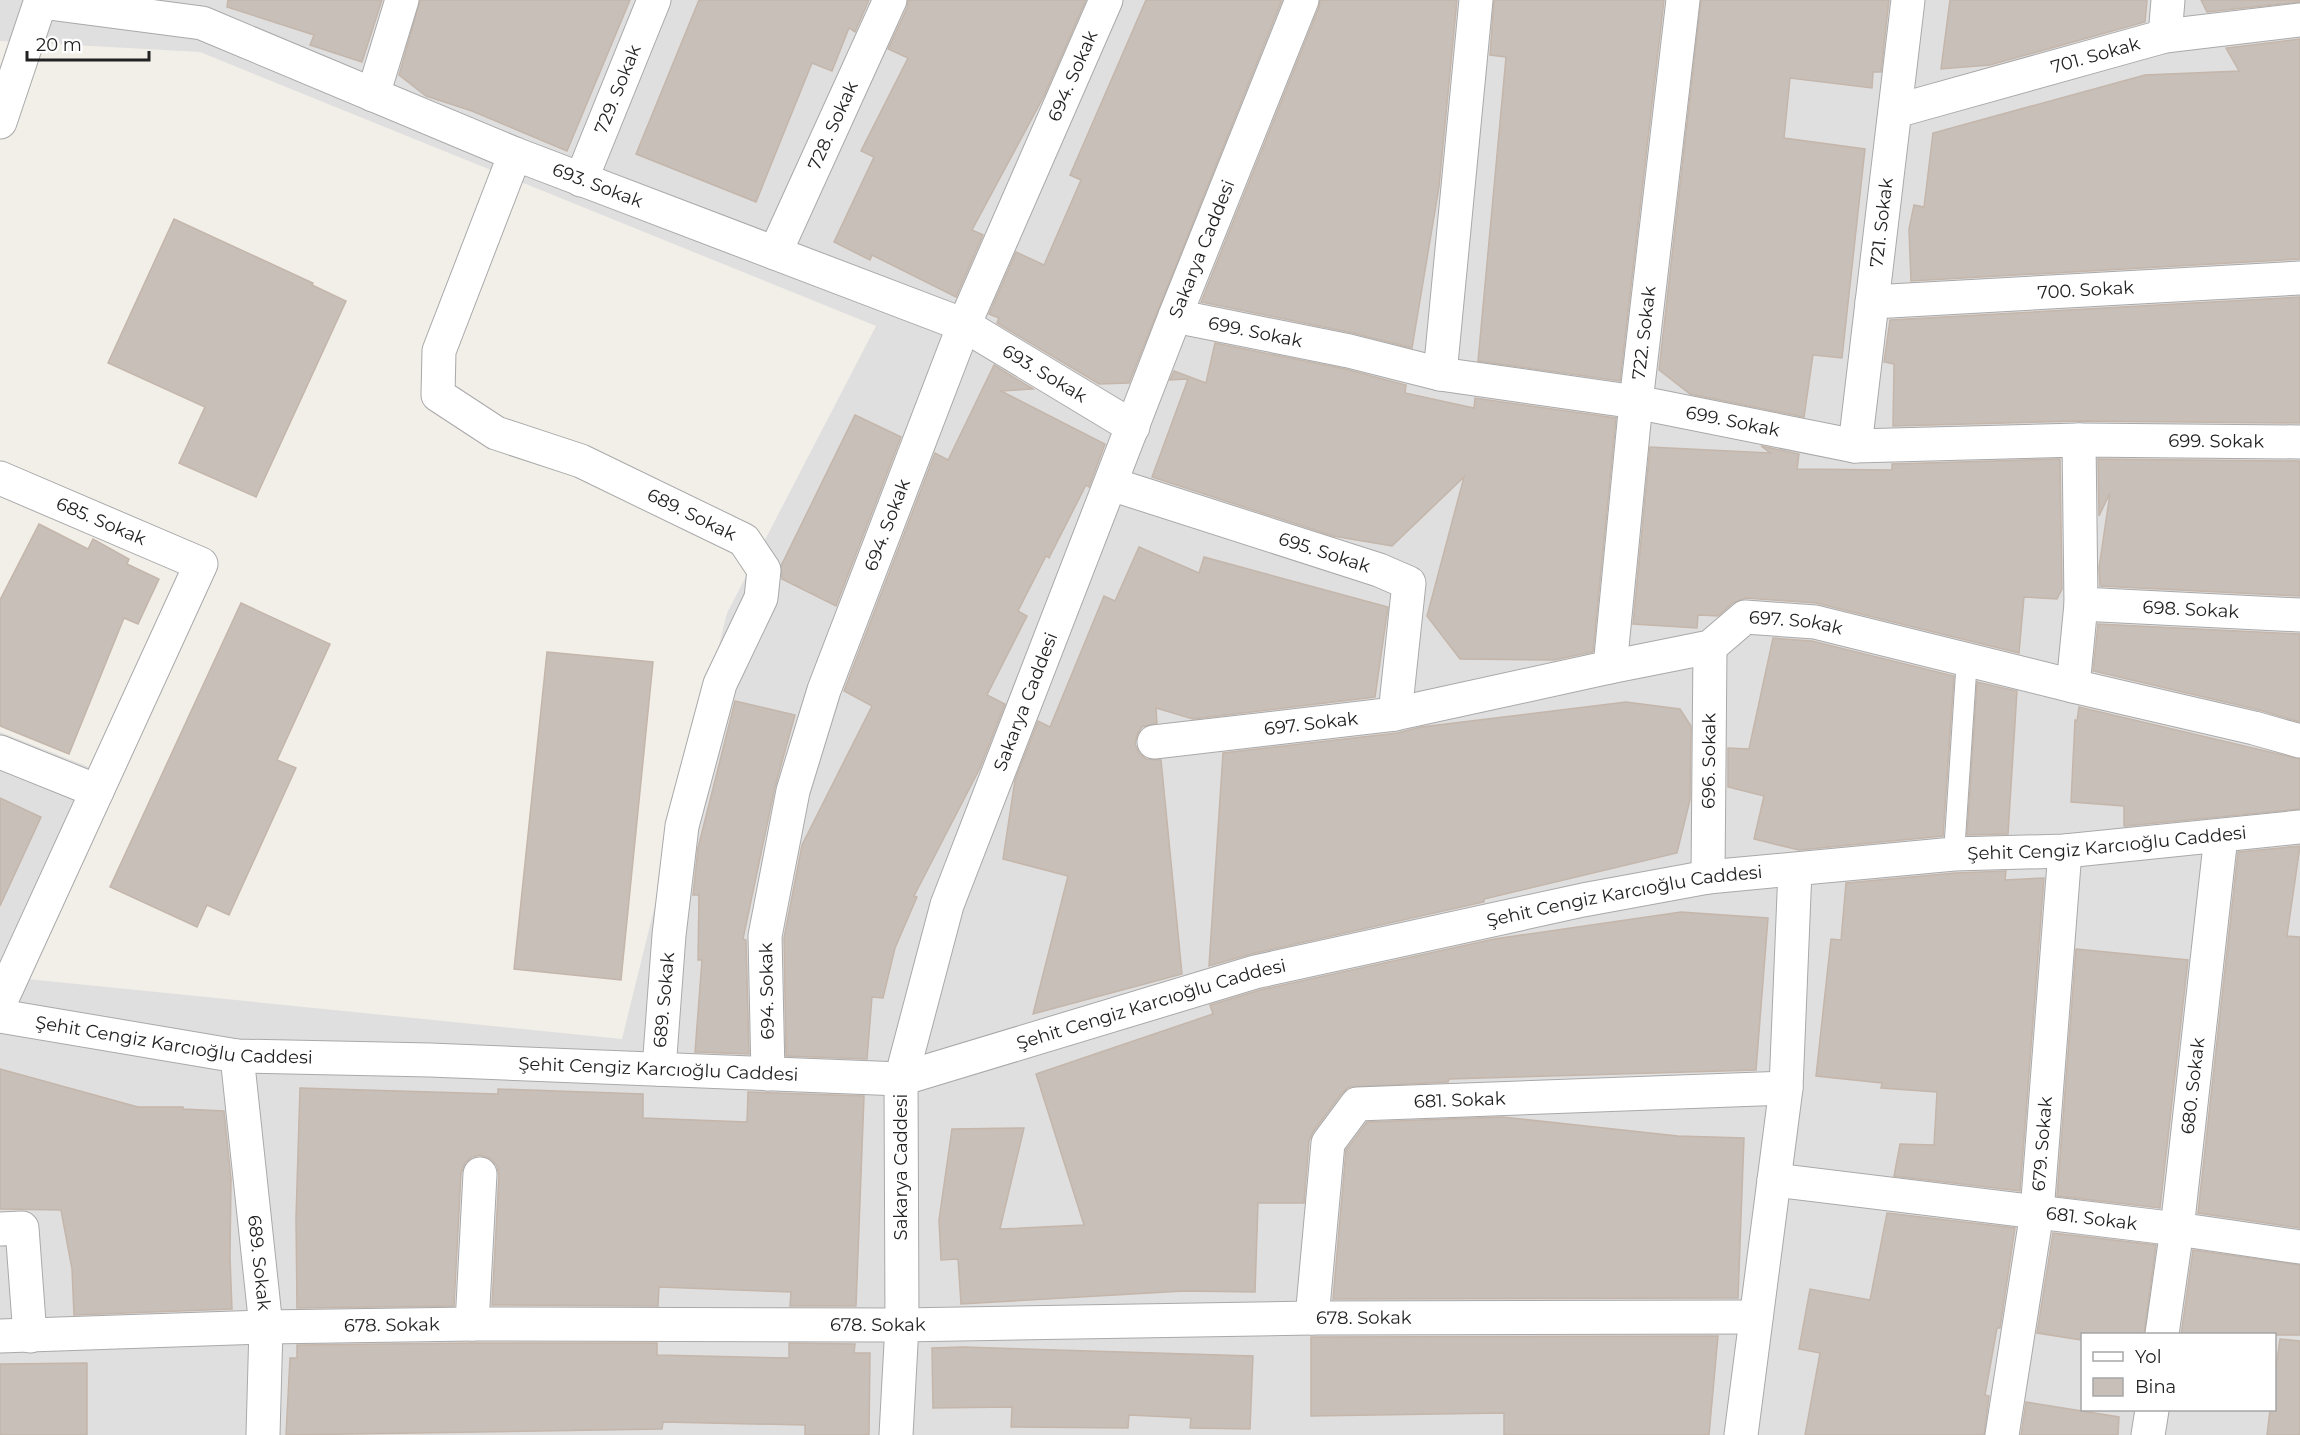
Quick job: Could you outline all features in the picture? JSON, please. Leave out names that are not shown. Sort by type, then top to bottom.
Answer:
[{"type":"street","points":[[373,95],[402,0]]},
{"type":"street","name":"729. Sokak","points":[[581,180],[654,0]]},
{"type":"street","name":"728. Sokak","points":[[775,254],[890,0]]},
{"type":"street","name":"694. Sokak","points":[[768,1074],[765,936],[793,791],[824,690],[964,325],[1106,0]]},
{"type":"street","name":"Sakarya Caddesi","points":[[896,1435],[902,1325],[901,1079],[947,905],[1175,316],[1302,0]]},
{"type":"street","points":[[1440,374],[1476,0]]},
{"type":"street","name":"722. Sokak","points":[[1610,667],[1636,402],[1683,0]]},
{"type":"street","name":"721. Sokak","points":[[1855,446],[1908,0]]},
{"type":"street","points":[[2165,36],[2168,0]]},
{"type":"street","points":[[0,122],[41,1]]},
{"type":"street","name":"693. Sokak","points":[[41,1],[202,23],[515,154],[964,325],[1133,427]]},
{"type":"street","name":"701. Sokak","points":[[1896,111],[2165,36],[2300,20]]},
{"type":"street","name":"689. Sokak","points":[[515,154],[439,351],[438,395],[496,433],[581,461],[744,540],[764,570],[761,597],[720,684],[681,826],[669,935],[659,1069]]},
{"type":"street","name":"700. Sokak","points":[[1872,302],[2300,278]]},
{"type":"street","name":"699. Sokak","points":[[1175,316],[1350,351],[1440,374],[1636,402],[1855,446],[2079,440],[2300,442]]},
{"type":"street","points":[[2073,686],[2081,604],[2079,440]]},
{"type":"street","name":"685. Sokak","points":[[0,478],[201,564],[97,791]]},
{"type":"street","name":"695. Sokak","points":[[1111,484],[1380,570],[1409,583],[1395,714]]},
{"type":"street","name":"698. Sokak","points":[[2081,604],[2300,615]]},
{"type":"street","name":"697. Sokak","points":[[1154,742],[1395,714],[1610,667],[1710,648],[1745,617],[1815,622],[2300,741]]},
{"type":"street","name":"696. Sokak","points":[[1708,877],[1710,648]]},
{"type":"street","points":[[0,752],[97,791],[0,1003]]},
{"type":"street","name":"Şehit Cengiz Karcıoğlu Caddesi","points":[[0,1016],[237,1056],[430,1060],[901,1079],[1255,972],[1583,900],[1708,877],[1954,854],[2065,851],[2300,827]]},
{"type":"street","name":"680. Sokak","points":[[2162,1333],[2177,1229],[2221,836]]},
{"type":"street","name":"679. Sokak","points":[[2002,1435],[2037,1212],[2065,851]]},
{"type":"street","points":[[1741,1435],[1786,1088],[1795,870]]},
{"type":"street","name":"689. Sokak","points":[[237,1056],[266,1328],[263,1435]]},
{"type":"street","name":"681. Sokak","points":[[1312,1318],[1328,1143],[1357,1104],[1786,1088]]},
{"type":"street","points":[[472,1324],[480,1174]]},
{"type":"street","name":"681. Sokak","points":[[1774,1180],[2177,1229],[2300,1247]]},
{"type":"street","points":[[0,1229],[22,1228],[15,1336]]},
{"type":"street","name":"678. Sokak","points":[[15,1336],[472,1324],[902,1325],[1312,1318],[1756,1317]]},
{"type":"street","points":[[2148,1435],[2152,1411]]},
{"type":"lane","points":[[1954,854],[1967,658]]},
{"type":"shaded area","points":[[0,0],[2300,0],[2300,1435],[0,1435],[0,732],[114,777],[17,978],[622,1039],[727,613],[876,326],[200,52],[0,41]]},
{"type":"building","points":[[228,0],[382,0],[362,62],[310,45],[314,35],[227,7]]},
{"type":"building","points":[[420,0],[630,0],[567,151],[472,111],[426,96],[399,75]]},
{"type":"building","points":[[699,0],[869,0],[855,32],[849,28],[832,71],[812,63],[756,202],[636,154]]},
{"type":"building","points":[[908,0],[1086,0],[1044,96],[972,230],[983,235],[956,297],[872,255],[870,260],[834,242],[874,157],[861,151],[908,58],[888,49],[907,8]]},
{"type":"building","points":[[1146,0],[1282,0],[1129,383],[1099,384],[997,323],[999,318],[989,314],[1016,252],[1044,265],[1081,180],[1070,175]]},
{"type":"building","points":[[1320,0],[1457,0],[1439,187],[1412,348],[1353,333],[1201,302]]},
{"type":"building","points":[[1494,0],[1664,0],[1620,381],[1478,361],[1506,57],[1490,55]]},
{"type":"building","points":[[1701,0],[1889,0],[1881,72],[1873,72],[1872,88],[1790,78],[1784,138],[1865,149],[1842,358],[1813,355],[1804,417],[1690,394],[1659,370]]},
{"type":"building","points":[[1950,0],[2147,0],[2145,22],[1990,65],[1941,69]]},
{"type":"building","points":[[2201,0],[2300,0],[2300,2],[2207,12]]},
{"type":"building","points":[[2300,39],[2300,259],[1911,281],[1909,229],[1914,205],[1924,207],[1933,133],[2145,75],[2239,71],[2226,48]]},
{"type":"building","points":[[174,219],[313,283],[312,285],[346,301],[256,497],[179,463],[205,407],[108,363]]},
{"type":"building","points":[[2300,297],[2300,423],[2079,421],[1893,426],[1894,364],[1884,362],[1890,320]]},
{"type":"building","points":[[1215,343],[1345,369],[1406,385],[1405,393],[1474,408],[1475,398],[1616,418],[1593,652],[1554,660],[1460,659],[1427,616],[1464,477],[1392,546],[1333,536],[1152,477],[1188,379],[1170,380],[1174,371],[1206,383]]},
{"type":"building","points":[[994,365],[1033,389],[1001,391],[1105,444],[1089,487],[1086,485],[1049,558],[1046,556],[1018,611],[1027,616],[987,695],[1005,704],[980,768],[914,896],[917,897],[895,948],[883,998],[872,997],[867,1059],[786,1056],[784,938],[802,845],[872,706],[844,691],[935,453],[948,460]]},
{"type":"building","points":[[855,415],[901,437],[836,606],[782,579],[781,566]]},
{"type":"building","points":[[1761,446],[1799,454],[1797,469],[1892,470],[1892,464],[2060,459],[2062,589],[2057,599],[2024,597],[2019,653],[1816,603],[1746,598],[1733,603],[1718,616],[1698,615],[1697,628],[1633,624],[1650,447],[1770,453]]},
{"type":"building","points":[[2098,459],[2300,461],[2300,596],[2100,586],[2099,568],[2110,493],[2099,516]]},
{"type":"building","points":[[39,524],[88,549],[93,539],[129,559],[127,564],[159,579],[138,624],[124,618],[69,754],[0,726],[0,600]]},
{"type":"building","points":[[1139,547],[1199,573],[1204,557],[1388,607],[1375,697],[1193,719],[1156,708],[1157,723],[1142,727],[1135,744],[1139,753],[1146,759],[1161,760],[1182,974],[1033,1014],[1068,876],[1003,859],[1015,780],[1038,721],[1050,727],[1104,596],[1115,601]]},
{"type":"building","points":[[241,603],[330,644],[277,760],[296,768],[229,915],[207,905],[197,927],[110,887]]},
{"type":"building","points":[[2098,624],[2300,634],[2300,722],[2259,710],[2093,671]]},
{"type":"building","points":[[1773,638],[1812,641],[1954,676],[1943,836],[1799,850],[1754,839],[1764,796],[1728,787],[1728,748],[1749,749]]},
{"type":"building","points":[[547,652],[653,662],[621,980],[514,969]]},
{"type":"building","points":[[1977,682],[2017,691],[2008,834],[1967,835]]},
{"type":"building","points":[[735,701],[795,715],[775,787],[743,939],[746,940],[749,1054],[695,1052],[702,960],[698,960],[699,895],[693,895],[698,848]]},
{"type":"building","points":[[1626,702],[1680,709],[1691,726],[1690,800],[1677,853],[1484,899],[1484,902],[1251,954],[1209,966],[1223,753],[1397,733],[1421,727]]},
{"type":"building","points":[[2079,707],[2300,759],[2300,809],[2124,826],[2124,806],[2071,802],[2075,720],[2077,721]]},
{"type":"building","points":[[0,798],[41,817],[0,906]]},
{"type":"building","points":[[2300,846],[2287,936],[2300,937],[2300,1228],[2198,1213],[2238,852]]},
{"type":"building","points":[[2006,871],[2005,880],[2044,878],[2020,1191],[1894,1176],[1900,1144],[1934,1145],[1937,1092],[1881,1088],[1882,1083],[1816,1076],[1831,939],[1841,940],[1846,883],[1955,873]]},
{"type":"building","points":[[1681,912],[1768,918],[1756,1070],[1449,1079],[1448,1082],[1349,1087],[1313,1132],[1309,1141],[1304,1203],[1258,1203],[1255,1292],[1184,1291],[961,1304],[958,1259],[941,1260],[939,1220],[952,1129],[1024,1128],[1000,1229],[1084,1225],[1036,1074],[1213,1014],[1210,1005],[1260,990],[1494,939]]},
{"type":"building","points":[[2076,949],[2188,960],[2160,1208],[2057,1196]]},
{"type":"building","points":[[0,1069],[138,1107],[183,1107],[183,1109],[224,1111],[231,1179],[232,1309],[74,1315],[72,1269],[61,1210],[0,1209]]},
{"type":"building","points":[[300,1088],[498,1094],[498,1089],[643,1094],[643,1118],[747,1122],[748,1092],[864,1096],[856,1306],[790,1306],[791,1292],[659,1287],[658,1306],[492,1305],[499,1175],[497,1166],[491,1159],[480,1155],[472,1157],[465,1163],[461,1173],[454,1306],[297,1308],[296,1218]]},
{"type":"building","points":[[1502,1117],[1678,1136],[1744,1138],[1738,1298],[1333,1299],[1346,1150],[1367,1122]]},
{"type":"building","points":[[1887,1213],[2015,1228],[2000,1328],[1997,1328],[1985,1395],[1989,1396],[1984,1435],[1805,1435],[1820,1353],[1799,1349],[1810,1289],[1870,1300]]},
{"type":"building","points":[[2053,1233],[2156,1245],[2144,1333],[2081,1333],[2081,1340],[2037,1333]]},
{"type":"building","points":[[2193,1250],[2300,1265],[2300,1335],[2181,1333]]},
{"type":"building","points":[[1718,1336],[1709,1435],[1504,1435],[1504,1413],[1311,1416],[1311,1337]]},
{"type":"building","points":[[2280,1339],[2300,1341],[2300,1435],[2267,1435],[2270,1411],[2276,1411],[2276,1366]]},
{"type":"building","points":[[657,1343],[657,1355],[789,1358],[789,1343],[855,1344],[854,1353],[870,1353],[869,1435],[805,1435],[805,1425],[663,1422],[662,1429],[286,1435],[290,1358],[297,1358],[297,1345]]},
{"type":"building","points":[[932,1348],[1253,1356],[1250,1429],[1190,1428],[1191,1418],[1129,1415],[1128,1428],[1011,1427],[1012,1407],[933,1408]]},
{"type":"building","points":[[87,1363],[87,1435],[0,1435],[0,1364]]},
{"type":"building","points":[[2026,1402],[2119,1417],[2118,1435],[2021,1435]]}]
